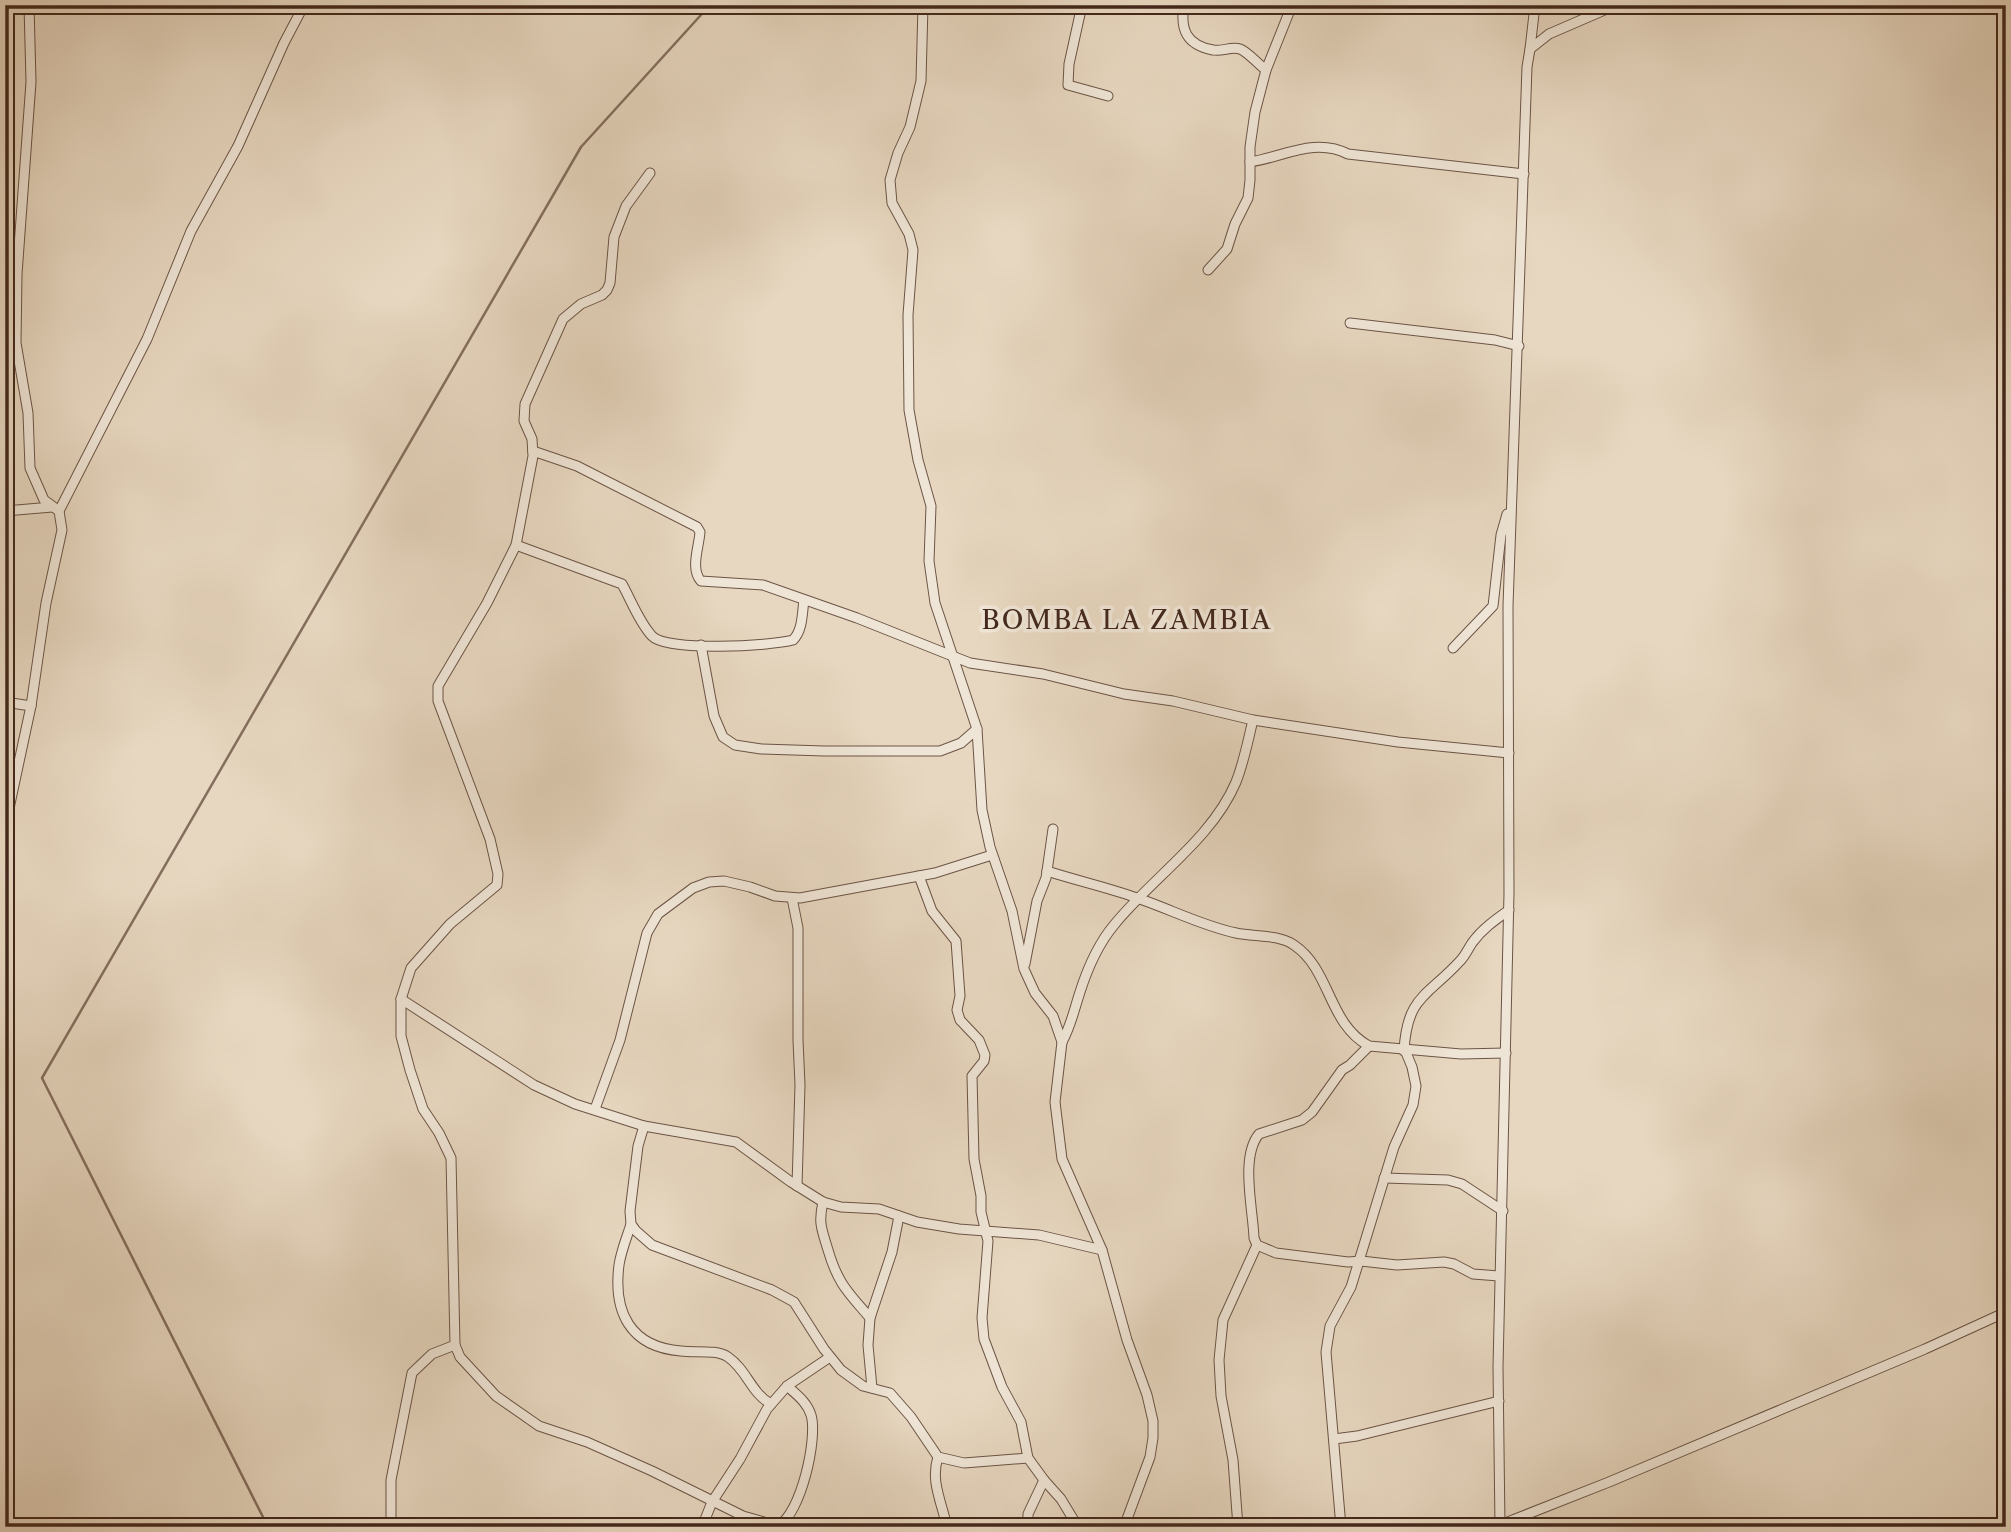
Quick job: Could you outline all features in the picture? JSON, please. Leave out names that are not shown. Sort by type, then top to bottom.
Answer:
[{"type":"street","points":[[5,827],[31,706],[46,603],[62,530],[55,509],[44,500],[30,468],[28,413],[16,343],[17,274],[31,82],[29,5]]},
{"type":"street","points":[[55,509],[147,340],[191,231],[238,146],[304,5]]},
{"type":"street","points":[[923,5],[920,81],[910,127],[890,180],[892,203],[909,234],[913,250],[908,315],[909,410],[918,460],[931,506],[929,561],[935,603],[977,729],[980,743],[982,810],[992,855],[1012,911],[1024,969],[1035,993],[1053,1016],[1062,1042]]},
{"type":"street","points":[[1082,5],[1071,53],[1068,85],[1108,96]]},
{"type":"street","points":[[1184,5],[1181,23],[1184,33],[1191,40],[1214,51],[1233,48],[1243,50],[1266,70]]},
{"type":"street","points":[[1208,270],[1227,249],[1235,224],[1248,198],[1255,112],[1266,70],[1292,5]]},
{"type":"street","points":[[1535,5],[1527,67],[1519,346],[1510,508],[1509,910],[1497,1367],[1500,1526],[1900,1360],[2006,1312]]},
{"type":"street","points":[[1530,49],[1549,34],[1616,5]]},
{"type":"street","points":[[1250,162],[1275,158],[1283,152],[1315,147],[1336,148],[1348,154],[1524,174]]},
{"type":"street","points":[[650,173],[626,206],[614,237],[607,290],[581,304],[563,319],[525,404],[524,421],[532,439],[533,452],[516,545],[487,603],[438,686],[438,701],[448,731],[490,839],[498,874],[497,885],[450,924],[411,968],[401,999],[401,1036],[423,1109],[451,1158],[455,1345],[460,1357],[496,1396],[539,1426],[586,1442],[652,1471],[712,1502],[773,1526],[783,1523],[798,1500],[814,1426],[806,1403],[787,1386]]},
{"type":"street","points":[[1350,323],[1495,340],[1519,346]]},
{"type":"street","points":[[533,452],[577,466],[698,527],[700,531],[695,565],[696,576],[701,581],[763,585],[951,653],[970,663],[1043,674],[1124,694],[1172,701],[1254,720],[1398,742],[1509,752]]},
{"type":"street","points":[[5,511],[55,509]]},
{"type":"street","points":[[1453,648],[1493,606],[1501,535],[1507,512]]},
{"type":"street","points":[[516,545],[622,584],[651,636],[659,642],[673,645],[743,646],[793,640],[801,625],[804,600]]},
{"type":"street","points":[[701,645],[714,716],[723,737],[735,745],[761,749],[824,751],[940,751],[961,743],[977,729]]},
{"type":"street","points":[[5,702],[31,706]]},
{"type":"street","points":[[1124,1527],[1150,1457],[1153,1421],[1102,1251],[1062,1160],[1055,1102],[1062,1042],[1071,1026],[1079,993],[1091,963],[1113,925],[1181,857],[1227,800],[1236,782],[1254,720]]},
{"type":"street","points":[[1024,969],[1037,901],[1047,871],[1053,830]]},
{"type":"street","points":[[595,1109],[620,1040],[647,933],[658,914],[694,888],[709,882],[736,883],[775,897],[792,898],[919,876],[992,855]]},
{"type":"street","points":[[1047,871],[1140,899],[1189,919],[1235,933],[1294,945],[1321,975],[1329,998],[1348,1030],[1356,1039],[1369,1046],[1461,1054],[1506,1053]]},
{"type":"street","points":[[919,876],[932,911],[956,941],[960,996],[957,1010],[960,1020],[979,1040],[985,1055],[984,1061],[972,1076],[974,1159],[988,1259],[982,1318],[984,1339],[1002,1387],[1021,1422],[1028,1458],[1061,1499],[1078,1527]]},
{"type":"street","points":[[792,898],[798,928],[797,1040],[800,1085],[797,1186]]},
{"type":"street","points":[[1348,1527],[1341,1523],[1326,1352],[1329,1326],[1351,1287],[1361,1261],[1394,1147],[1413,1105],[1416,1086],[1405,1051],[1405,1027],[1416,1003],[1461,960],[1488,925],[1509,910]]},
{"type":"street","points":[[401,999],[534,1085],[575,1104],[644,1126],[736,1142],[823,1202],[841,1207],[878,1209],[959,1229],[1039,1235],[1102,1251]]},
{"type":"street","points":[[1369,1046],[1342,1070],[1312,1112],[1302,1121],[1259,1133],[1256,1137],[1251,1148],[1249,1166],[1254,1238],[1257,1245],[1276,1253],[1348,1262],[1397,1265],[1444,1262],[1473,1274],[1499,1276]]},
{"type":"street","points":[[644,1126],[635,1169],[631,1223],[619,1263],[618,1290],[628,1326],[634,1333],[659,1346],[728,1357],[761,1399],[771,1404]]},
{"type":"street","points":[[1384,1178],[1448,1180],[1462,1184],[1503,1211]]},
{"type":"street","points":[[823,1202],[819,1225],[833,1269],[840,1282],[870,1318]]},
{"type":"street","points":[[872,1388],[868,1345],[870,1318],[892,1252],[899,1216]]},
{"type":"street","points":[[631,1223],[652,1245],[772,1290],[794,1302],[841,1370],[863,1386],[890,1393],[911,1417],[938,1457],[934,1481],[947,1527]]},
{"type":"street","points":[[1238,1527],[1233,1460],[1221,1396],[1219,1360],[1223,1320],[1257,1245]]},
{"type":"street","points":[[391,1527],[391,1480],[412,1373],[432,1354],[455,1345]]},
{"type":"street","points":[[702,1527],[712,1502],[771,1404],[787,1386],[830,1357]]},
{"type":"street","points":[[1334,1439],[1357,1436],[1499,1401]]},
{"type":"street","points":[[938,1457],[964,1462],[1028,1458]]},
{"type":"street","points":[[1028,1527],[1028,1514],[1044,1480]]},
{"type":"waterway","points":[[268,1527],[42,1078],[581,147],[710,5]]},
{"type":"district","name":"BOMBA LA ZAMBIA","points":[[1127,620]]}]
